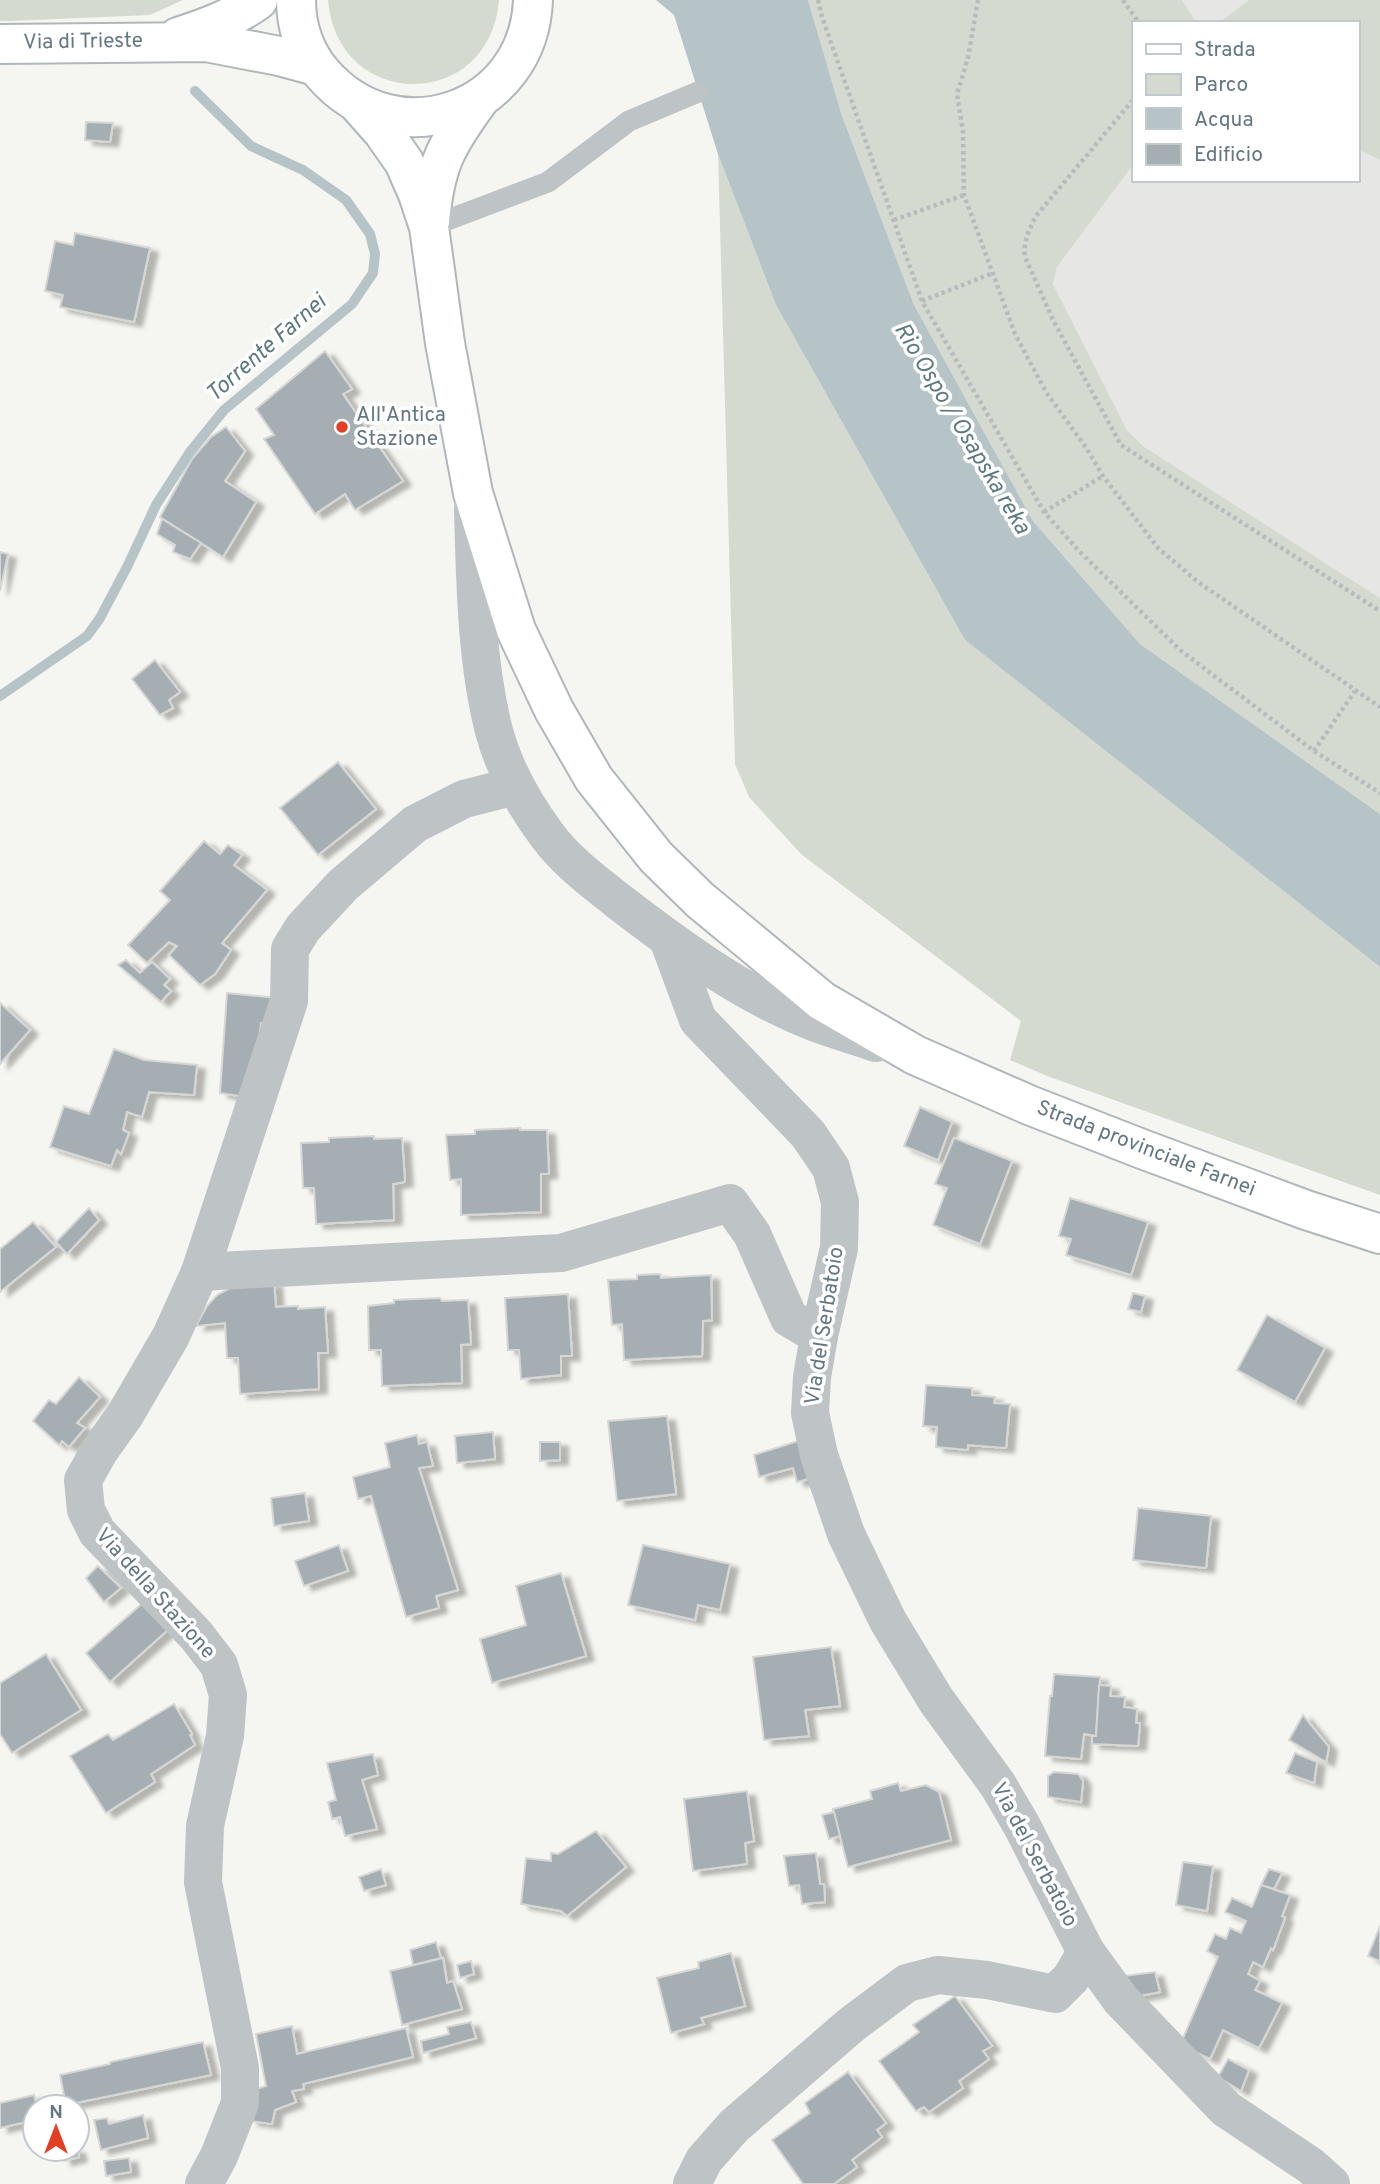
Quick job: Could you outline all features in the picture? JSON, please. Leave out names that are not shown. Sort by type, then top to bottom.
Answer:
[{"type":"main road","name":"Via di Trieste","points":[[166,41],[208,27],[246,9],[258,0]]},
{"type":"main road","points":[[296,0],[303,40],[316,66],[335,88],[359,105],[386,114],[415,118],[448,113],[479,100],[504,78],[523,51],[539,6]]},
{"type":"main road","name":"Via di Trieste","points":[[0,44],[206,42],[316,66]]},
{"type":"main road","name":"Strada provinciale Farnei","points":[[479,100],[456,131],[440,161],[432,194],[429,227],[445,343],[472,493],[516,630],[554,710],[602,789],[656,857],[700,900],[822,1001],[915,1055],[1029,1105],[1142,1149],[1306,1210],[1380,1234]]},
{"type":"main road","name":"Strada provinciale Farnei","points":[[359,105],[383,132],[404,162],[429,227]]},
{"type":"street","name":"Strada provinciale Farnei","points":[[472,493],[476,588],[484,667],[495,732],[515,786],[548,837],[593,881],[668,939],[742,987],[814,1022],[915,1055]]},
{"type":"street","name":"Via della Stazione","points":[[204,2184],[219,2156],[240,2103],[240,2068],[235,2036],[211,1932],[203,1882],[205,1826],[225,1736],[228,1695],[219,1665],[196,1635],[97,1532],[86,1510],[83,1480],[171,1336],[200,1272],[289,1001],[290,949],[343,885],[415,824],[464,799],[515,786]]},
{"type":"street","name":"Via del Serbatoio","points":[[668,939],[698,1020],[808,1135],[831,1168],[840,1202],[839,1248],[819,1336],[810,1413],[819,1455],[846,1534],[888,1621],[936,1700],[974,1749],[1022,1826],[1086,1952],[1121,2000],[1226,2109],[1311,2166],[1331,2184]]},
{"type":"street","points":[[200,1272],[561,1253],[730,1203],[752,1234],[789,1318],[819,1336]]},
{"type":"street","name":"Via del Serbatoio","points":[[692,2184],[704,2160],[734,2126],[852,2025],[907,1983],[938,1975],[987,1980],[1055,1994],[1071,1978],[1086,1952]]},
{"type":"lane","points":[[429,227],[548,182],[629,121],[698,92]]},
{"type":"path","points":[[818,0],[922,301],[1044,512],[1079,551],[1180,650],[1314,751],[1380,793]]},
{"type":"path","points":[[978,0],[968,58],[957,94],[963,132],[964,195],[1015,334],[1046,392],[1103,476],[1158,548],[1198,582],[1380,707]]},
{"type":"path","points":[[1123,0],[1138,21]]},
{"type":"path","points":[[1132,101],[1036,216],[1028,231],[1024,246],[1025,257],[1054,323],[1121,445],[1380,611]]},
{"type":"path","points":[[894,220],[964,195]]},
{"type":"path","points":[[922,301],[993,273]]},
{"type":"path","points":[[1044,512],[1103,476]]},
{"type":"path","points":[[1314,751],[1355,690]]},
{"type":"shaded area","points":[[1182,0],[1249,0],[1221,21],[1196,21]]},
{"type":"shaded area","points":[[1359,150],[1380,160],[1380,598],[1143,446],[1127,430],[1053,284],[1057,267],[1132,166],[1132,182],[1359,182]]},
{"type":"green space","points":[[0,0],[183,0],[150,15],[0,21]]},
{"type":"green space","points":[[328,0],[499,0],[489,37],[470,63],[443,79],[414,84],[384,79],[357,63],[338,37]]},
{"type":"green space","points":[[808,0],[1182,0],[1196,21],[1132,21],[1132,166],[1057,267],[1053,284],[1127,430],[1143,446],[1380,598],[1380,814],[1140,644],[1033,521],[914,305],[842,116]]},
{"type":"green space","points":[[1249,0],[1380,0],[1380,160],[1359,150],[1359,21],[1221,21]]},
{"type":"green space","points":[[718,154],[776,305],[965,640],[1380,967],[1380,1195],[1047,1076],[1010,1060],[1021,1021],[801,854],[749,797],[735,764]]},
{"type":"water","name":"Rio Ospo / Osapska reka","points":[[656,0],[808,0],[842,116],[914,305],[1033,521],[1140,644],[1380,814],[1380,967],[965,640],[776,305],[718,154],[674,15]]},
{"type":"building","points":[[86,122],[113,123],[110,142],[85,140]]},
{"type":"building","points":[[75,233],[150,248],[134,322],[60,307],[63,295],[45,291],[55,241],[73,245]]},
{"type":"building","points":[[325,351],[352,389],[343,394],[403,481],[355,510],[345,494],[315,514],[264,439],[274,435],[256,409]]},
{"type":"building","points":[[226,427],[245,451],[225,481],[256,502],[223,557],[160,517],[192,459],[211,437]]},
{"type":"building","points":[[162,519],[201,543],[190,559],[173,552],[175,545],[157,534]]},
{"type":"building","points":[[0,552],[8,554],[0,591]]},
{"type":"building","points":[[155,660],[180,692],[169,700],[173,708],[160,715],[132,679]]},
{"type":"building","points":[[338,762],[376,809],[318,855],[280,808]]},
{"type":"building","points":[[204,841],[220,854],[228,845],[242,855],[234,865],[267,890],[222,943],[231,950],[215,974],[200,985],[169,955],[177,946],[169,942],[147,963],[128,945],[170,900],[160,891]]},
{"type":"building","points":[[126,960],[140,973],[152,962],[170,979],[164,985],[171,991],[161,1002],[118,965]]},
{"type":"building","points":[[227,993],[277,998],[273,1025],[261,1023],[252,1098],[220,1093]]},
{"type":"building","points":[[0,1003],[30,1030],[0,1064]]},
{"type":"building","points":[[114,1049],[144,1060],[197,1065],[194,1095],[149,1092],[142,1117],[127,1112],[123,1130],[129,1133],[121,1154],[117,1150],[111,1166],[50,1147],[64,1106],[89,1114]]},
{"type":"building","points":[[920,1107],[952,1122],[938,1160],[904,1146]]},
{"type":"building","points":[[475,1130],[547,1130],[549,1174],[541,1174],[541,1212],[461,1215],[461,1179],[450,1180],[446,1135],[475,1134]]},
{"type":"building","points":[[374,1136],[374,1139],[402,1138],[405,1182],[393,1184],[394,1220],[316,1224],[314,1188],[303,1188],[301,1143],[329,1142],[329,1138]]},
{"type":"building","points":[[954,1138],[1012,1161],[980,1244],[933,1225],[947,1188],[935,1184]]},
{"type":"building","points":[[1070,1198],[1148,1222],[1131,1275],[1066,1255],[1071,1239],[1059,1236]]},
{"type":"building","points":[[89,1208],[99,1220],[67,1254],[56,1242]]},
{"type":"building","points":[[33,1222],[56,1247],[0,1292],[0,1249]]},
{"type":"building","points":[[660,1274],[661,1278],[711,1275],[712,1320],[703,1321],[702,1356],[624,1360],[622,1324],[612,1325],[608,1280],[637,1279],[637,1275]]},
{"type":"building","points":[[274,1282],[276,1307],[325,1307],[328,1353],[318,1353],[319,1389],[240,1394],[238,1358],[227,1358],[225,1323],[196,1326],[207,1306],[217,1295],[232,1287]]},
{"type":"building","points":[[1133,1293],[1145,1296],[1141,1312],[1128,1309]]},
{"type":"building","points":[[568,1294],[572,1356],[561,1356],[561,1375],[521,1379],[519,1350],[508,1350],[505,1298]]},
{"type":"building","points":[[440,1298],[442,1301],[468,1300],[471,1344],[461,1345],[462,1383],[382,1386],[381,1350],[369,1350],[368,1306],[394,1303],[394,1300]]},
{"type":"building","points":[[1267,1315],[1325,1348],[1295,1402],[1237,1370]]},
{"type":"building","points":[[79,1377],[100,1397],[77,1423],[85,1428],[69,1447],[62,1441],[59,1445],[33,1421],[49,1400],[56,1404]]},
{"type":"building","points":[[926,1385],[972,1388],[972,1395],[995,1397],[994,1403],[1010,1404],[1006,1448],[968,1445],[968,1450],[936,1447],[937,1427],[923,1426]]},
{"type":"building","points":[[667,1416],[676,1494],[617,1501],[608,1421]]},
{"type":"building","points":[[493,1432],[495,1459],[457,1463],[455,1436]]},
{"type":"building","points":[[417,1435],[419,1444],[427,1442],[433,1466],[419,1468],[458,1590],[436,1596],[439,1608],[406,1617],[371,1496],[358,1499],[353,1477],[390,1467],[385,1443]]},
{"type":"building","points":[[798,1441],[808,1479],[797,1482],[793,1468],[759,1477],[754,1455]]},
{"type":"building","points":[[540,1442],[560,1442],[560,1460],[540,1461]]},
{"type":"building","points":[[305,1493],[309,1521],[274,1526],[271,1498]]},
{"type":"building","points":[[1138,1508],[1211,1516],[1206,1568],[1133,1560]]},
{"type":"building","points":[[339,1545],[348,1571],[304,1586],[295,1561]]},
{"type":"building","points":[[643,1545],[730,1564],[720,1610],[698,1605],[695,1620],[628,1605]]},
{"type":"building","points":[[98,1566],[121,1588],[104,1602],[86,1578]]},
{"type":"building","points":[[561,1573],[586,1656],[492,1683],[480,1639],[526,1625],[516,1586]]},
{"type":"building","points":[[145,1601],[170,1628],[110,1682],[86,1653]]},
{"type":"building","points":[[831,1647],[840,1706],[805,1710],[809,1736],[764,1740],[753,1657]]},
{"type":"building","points":[[46,1654],[81,1710],[12,1753],[0,1734],[0,1683]]},
{"type":"building","points":[[1054,1674],[1100,1677],[1096,1736],[1084,1734],[1081,1759],[1045,1756]]},
{"type":"building","points":[[1099,1685],[1111,1686],[1110,1696],[1125,1697],[1124,1707],[1137,1709],[1136,1723],[1140,1723],[1138,1746],[1092,1744],[1092,1736],[1096,1736]]},
{"type":"building","points":[[174,1704],[192,1734],[190,1735],[195,1745],[151,1774],[155,1782],[106,1813],[70,1756],[108,1734],[113,1740]]},
{"type":"building","points":[[1303,1715],[1329,1747],[1326,1762],[1289,1740]]},
{"type":"building","points":[[1295,1753],[1317,1762],[1314,1783],[1286,1773]]},
{"type":"building","points":[[373,1754],[378,1775],[362,1780],[377,1829],[345,1836],[340,1817],[332,1819],[328,1802],[336,1800],[327,1763]]},
{"type":"building","points":[[1054,1772],[1078,1774],[1083,1781],[1081,1802],[1048,1797],[1048,1776]]},
{"type":"building","points":[[898,1783],[901,1791],[926,1785],[939,1792],[951,1840],[848,1867],[833,1809],[872,1799],[870,1791]]},
{"type":"building","points":[[747,1791],[754,1841],[745,1843],[747,1864],[693,1871],[684,1799]]},
{"type":"building","points":[[834,1812],[840,1836],[829,1839],[822,1815]]},
{"type":"building","points":[[596,1831],[626,1867],[567,1916],[561,1911],[521,1904],[526,1858],[551,1861],[551,1853],[558,1854]]},
{"type":"building","points":[[816,1853],[820,1884],[824,1884],[825,1902],[802,1904],[799,1885],[789,1886],[784,1856]]},
{"type":"building","points":[[1183,1862],[1213,1866],[1207,1911],[1176,1905]]},
{"type":"building","points":[[381,1869],[386,1885],[364,1891],[359,1877]]},
{"type":"building","points":[[1269,1869],[1282,1873],[1274,1889],[1261,1885]]},
{"type":"building","points":[[1261,1885],[1290,1895],[1273,1950],[1271,1948],[1263,1967],[1253,1962],[1248,1974],[1260,1981],[1255,1990],[1282,2003],[1259,2048],[1223,2030],[1210,2059],[1180,2045],[1218,1957],[1207,1951],[1215,1934],[1226,1939],[1230,1928],[1241,1933],[1246,1921],[1225,1912],[1232,1898],[1252,1907]]},
{"type":"building","points":[[1380,1926],[1380,1961],[1368,1956]]},
{"type":"building","points":[[436,1942],[441,1958],[413,1965],[410,1950]]},
{"type":"building","points":[[731,1953],[745,2006],[701,2018],[704,2024],[671,2033],[657,1978],[699,1968],[698,1962]]},
{"type":"building","points":[[443,1958],[447,1983],[453,1981],[462,2009],[402,2025],[390,1971]]},
{"type":"building","points":[[471,1961],[474,1974],[460,1978],[457,1965]]},
{"type":"building","points":[[1155,1972],[1160,1992],[1134,1997],[1124,1976]]},
{"type":"building","points":[[955,1996],[992,2046],[983,2051],[989,2059],[959,2081],[963,2088],[929,2112],[924,2107],[916,2111],[879,2061],[919,2032],[913,2025]]},
{"type":"building","points":[[471,2022],[476,2038],[423,2053],[421,2041],[449,2034],[447,2027]]},
{"type":"building","points":[[292,2026],[297,2054],[406,2028],[413,2057],[303,2084],[304,2089],[292,2091],[296,2102],[275,2110],[272,2124],[250,2121],[253,2090],[266,2086],[256,2034]]},
{"type":"building","points":[[203,2042],[211,2075],[91,2100],[91,2093],[64,2093],[60,2075]]},
{"type":"building","points":[[1228,2059],[1249,2070],[1241,2091],[1218,2077]]},
{"type":"building","points":[[848,2072],[886,2123],[877,2130],[882,2137],[852,2160],[857,2167],[834,2184],[803,2184],[772,2140],[810,2113],[805,2103]]},
{"type":"building","points":[[21,2098],[21,2123],[0,2128],[0,2103]]},
{"type":"building","points":[[143,2115],[148,2138],[101,2150],[94,2120],[107,2118],[109,2124]]},
{"type":"building","points":[[129,2158],[131,2172],[106,2176],[104,2161]]},
{"type":"waterway","name":"Torrente Farnei","points":[[0,696],[87,636],[100,618],[128,565],[156,505],[190,452],[224,410],[352,304],[373,273],[375,254],[370,234],[346,200],[303,170],[251,146],[195,91]]},
{"type":"place","name":"All'Antica Stazione","points":[[342,427]]}]
